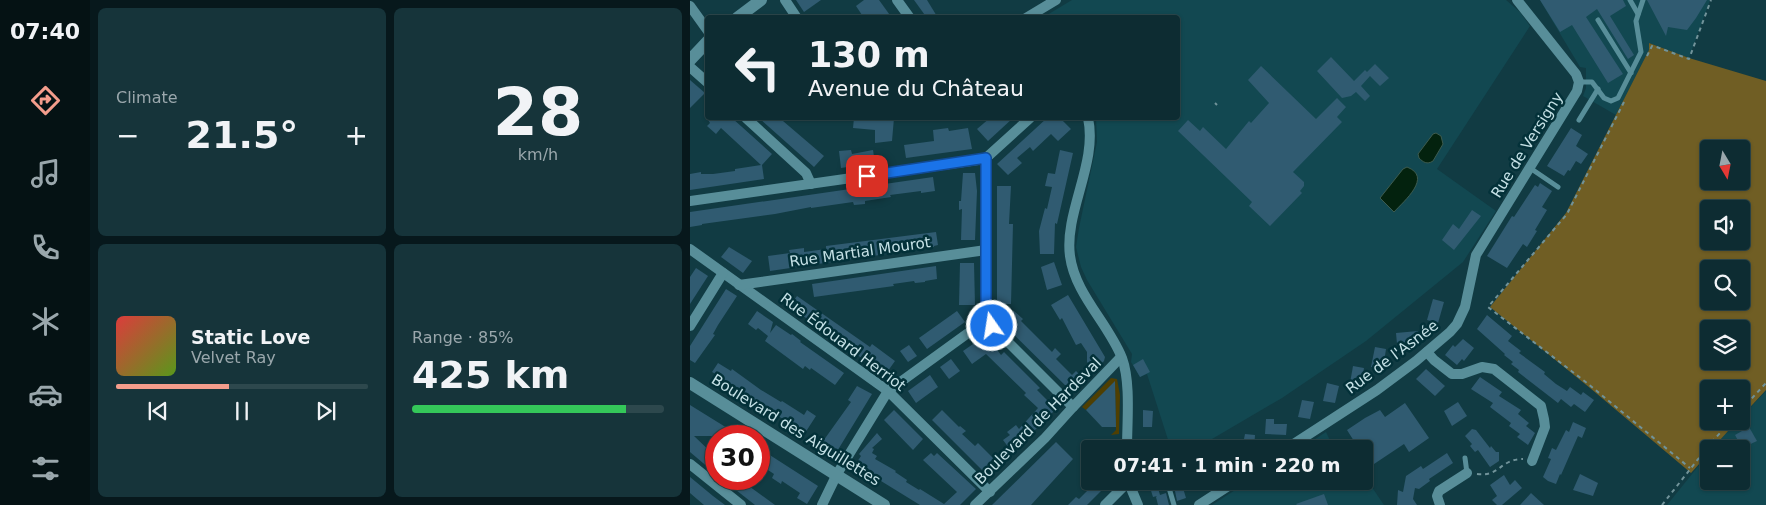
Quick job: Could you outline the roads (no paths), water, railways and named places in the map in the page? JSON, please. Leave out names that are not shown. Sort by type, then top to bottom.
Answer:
[{"type":"main road","points":[[741,15],[761,0]]},
{"type":"main road","points":[[690,60],[705,44]]},
{"type":"main road","name":"Boulevard des Aiguillettes","points":[[690,383],[884,505]]},
{"type":"street","points":[[785,0],[795,15]]},
{"type":"street","points":[[898,0],[908,15]]},
{"type":"street","points":[[1031,15],[1056,0]]},
{"type":"street","name":"Rue de Versigny","points":[[1474,259],[1575,96],[1578,82],[1576,74],[1517,0]]},
{"type":"street","points":[[690,6],[705,27]]},
{"type":"street","points":[[690,67],[705,80]]},
{"type":"street","points":[[748,120],[806,172],[811,184]]},
{"type":"street","points":[[690,201],[986,158],[1028,120]]},
{"type":"street","points":[[1088,120],[1090,148],[1070,234],[1070,257],[1077,280],[1121,357],[1126,384],[1127,440]]},
{"type":"street","points":[[986,158],[986,320],[1073,407]]},
{"type":"street","name":"Rue Édouard Herriot","points":[[690,249],[888,391],[990,492]]},
{"type":"street","name":"Rue Martial Mourot","points":[[739,285],[986,250]]},
{"type":"street","name":"Rue de l'Asnée","points":[[1300,440],[1377,390],[1428,352],[1450,332],[1461,316],[1467,297],[1474,259]]},
{"type":"street","points":[[690,326],[723,273]]},
{"type":"street","points":[[822,505],[836,474],[888,391],[986,320]]},
{"type":"street","points":[[1428,352],[1434,360],[1452,374],[1462,374],[1482,367],[1494,369],[1541,406],[1545,427],[1532,461]]},
{"type":"street","name":"Boulevard de Hardeval","points":[[975,505],[1045,438],[1121,357]]},
{"type":"street","points":[[690,464],[740,505]]},
{"type":"street","points":[[1440,505],[1437,496],[1439,491],[1467,473]]},
{"type":"street","points":[[1105,505],[1120,490]]},
{"type":"street","points":[[1131,490],[1138,505]]},
{"type":"street","points":[[1198,505],[1222,490]]},
{"type":"lane","points":[[1630,0],[1638,14]]},
{"type":"lane","points":[[1578,82],[1592,82],[1604,98],[1611,101],[1618,98],[1637,62],[1641,50],[1636,20],[1643,0]]},
{"type":"lane","points":[[1598,20],[1631,73]]},
{"type":"lane","points":[[1579,120],[1598,89]]},
{"type":"lane","points":[[1530,168],[1558,186]]},
{"type":"lane","points":[[1465,458],[1467,473]]},
{"type":"lane","points":[[1170,490],[1174,505]]}]
